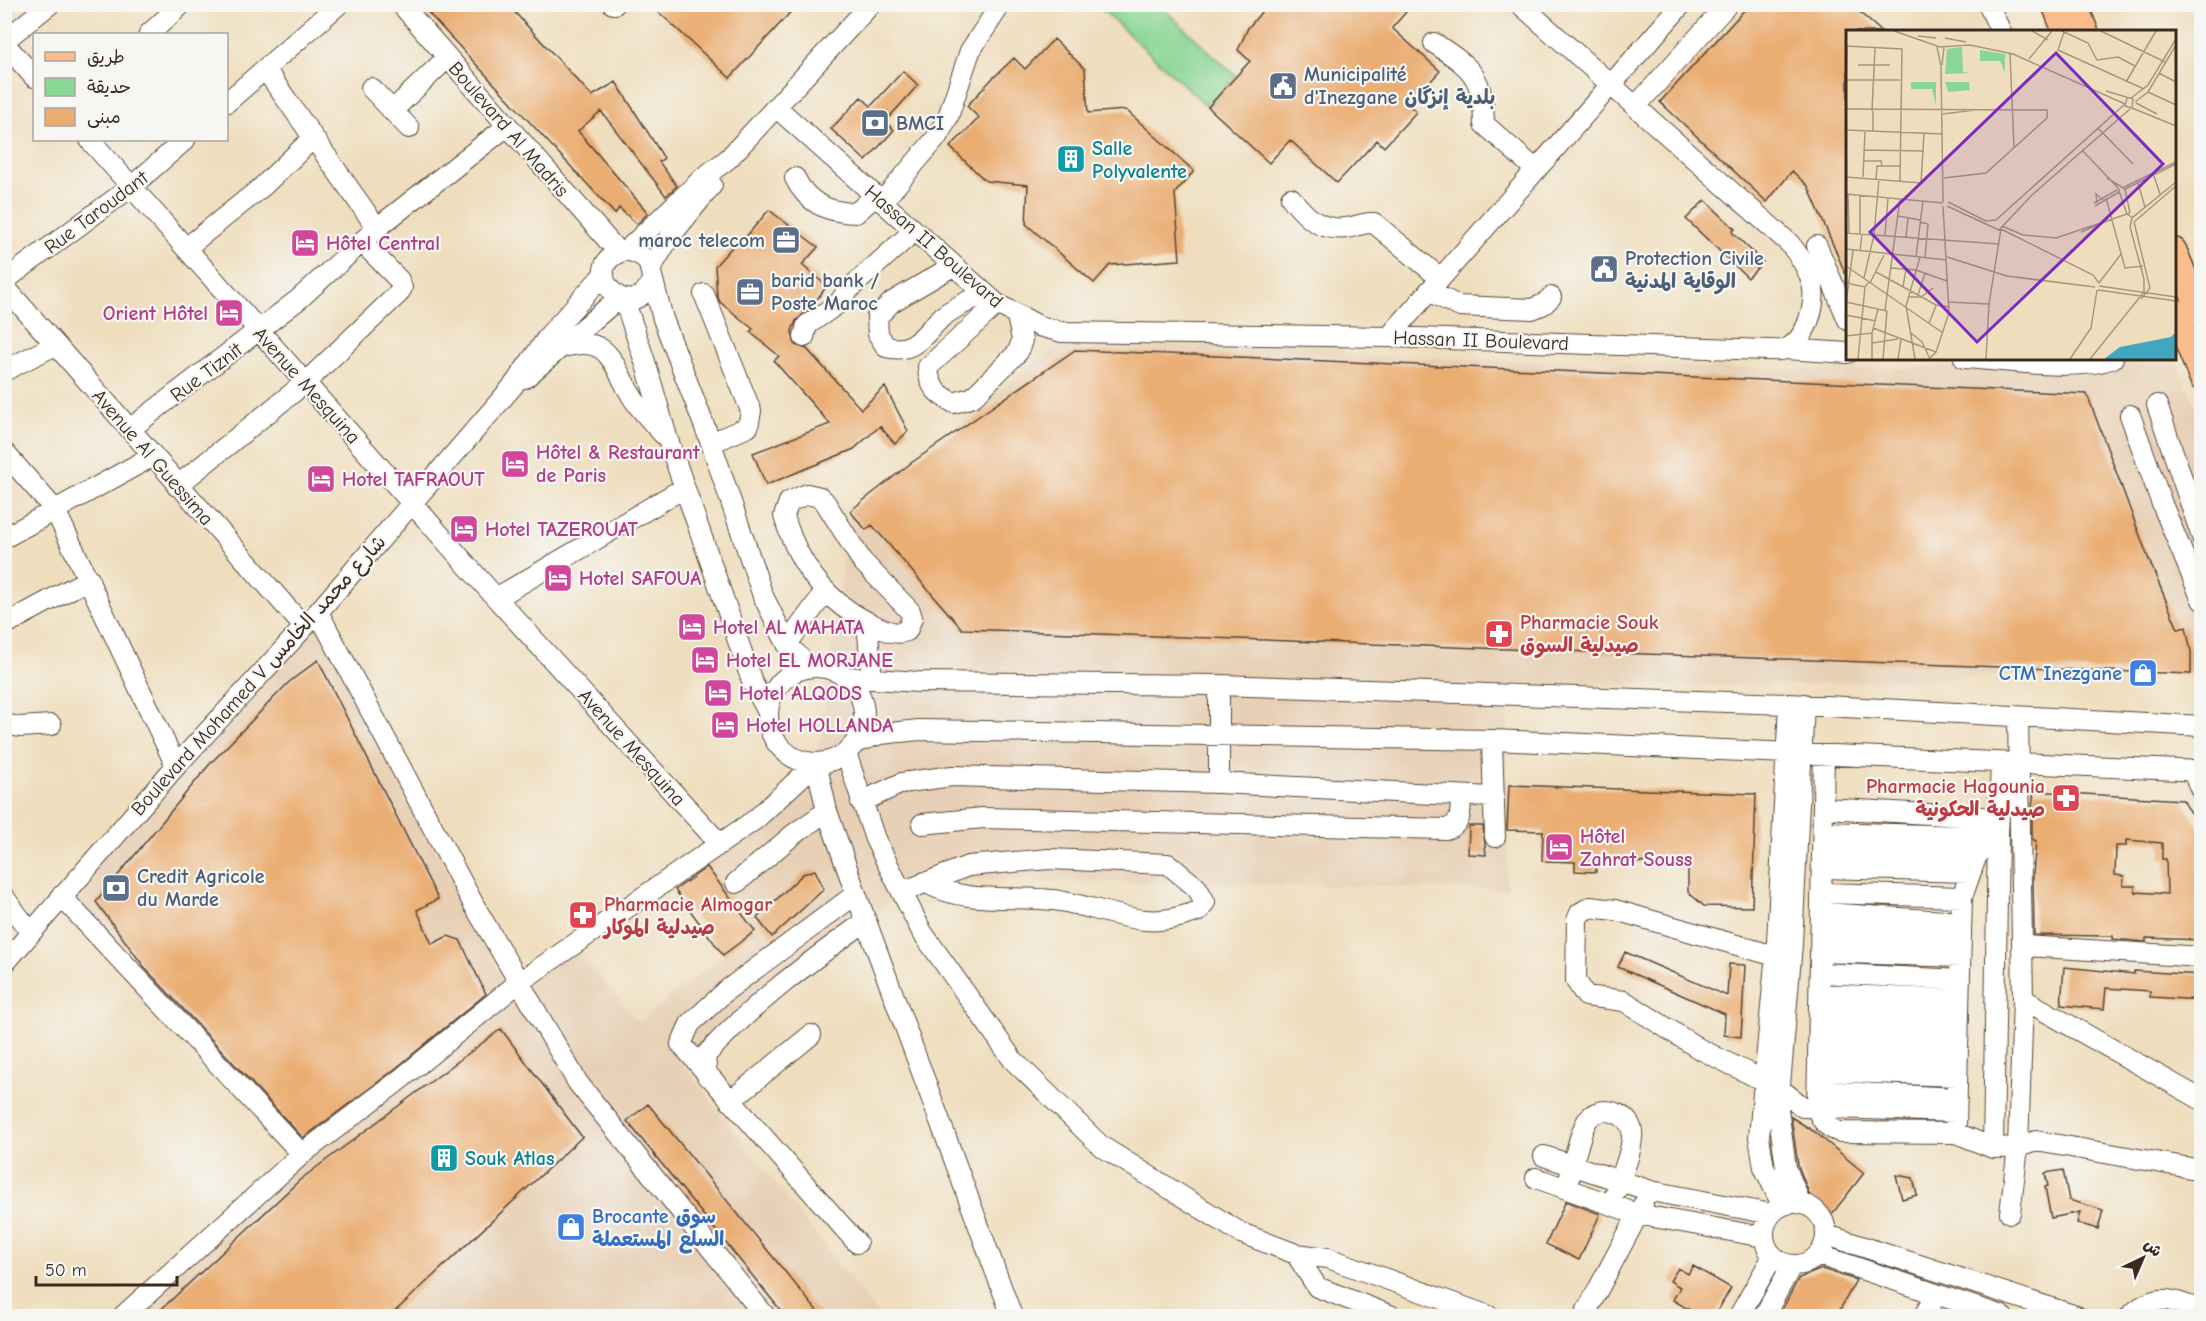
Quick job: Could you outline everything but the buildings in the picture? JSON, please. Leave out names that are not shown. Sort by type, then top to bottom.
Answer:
[{"type":"main road","points":[[2054,4],[2064,30]]},
{"type":"main road","points":[[2075,4],[2085,30]]},
{"type":"main road","points":[[2176,252],[2202,317]]},
{"type":"main road","points":[[2176,313],[2202,380]]},
{"type":"street","points":[[33,76],[4,43],[50,4]]},
{"type":"street","points":[[150,33],[182,4]]},
{"type":"street","points":[[228,101],[339,4]]},
{"type":"street","name":"Boulevard Al Madris","points":[[401,4],[506,127],[622,252]]},
{"type":"street","points":[[728,159],[712,184],[669,238],[644,293],[631,299],[621,298],[608,288],[604,274],[606,265],[704,177],[728,159],[871,4]]},
{"type":"street","points":[[795,178],[799,186],[824,210],[856,213],[879,199],[937,137],[948,117],[970,51],[1001,4]]},
{"type":"street","points":[[1520,4],[1789,243],[1799,255],[1812,284],[1813,298],[1805,327],[1798,339],[1785,349]]},
{"type":"street","points":[[1389,337],[1682,4]]},
{"type":"street","points":[[1636,106],[1728,4]]},
{"type":"street","points":[[1988,4],[2000,30]]},
{"type":"street","points":[[1434,43],[1475,75],[1483,96],[1484,124],[1536,170]]},
{"type":"street","points":[[392,111],[447,58]]},
{"type":"street","points":[[265,69],[377,228]]},
{"type":"street","points":[[371,88],[409,128]]},
{"type":"street","name":"Hassan II Boulevard","points":[[777,108],[991,299],[1017,316],[1039,326],[1086,334],[1389,337],[1846,353]]},
{"type":"street","name":"Rue Tiznit","points":[[130,429],[259,331],[363,243],[377,228],[506,127]]},
{"type":"street","points":[[186,248],[262,187],[313,138]]},
{"type":"street","name":"Avenue Mesquina","points":[[91,141],[496,598],[719,843]]},
{"type":"street","name":"Rue Taroudant","points":[[4,281],[131,187],[184,141]]},
{"type":"street","points":[[1291,198],[1306,217],[1322,227],[1347,228],[1364,222],[1374,223],[1458,306],[1532,309],[1544,304],[1551,297]]},
{"type":"street","points":[[804,337],[807,326],[839,303],[847,291],[914,231]]},
{"type":"street","points":[[177,486],[306,382],[398,294],[402,288],[399,279],[363,243]]},
{"type":"street","points":[[1817,246],[1846,315]]},
{"type":"street","points":[[622,252],[642,255],[652,274],[666,328],[711,443],[763,596],[787,644],[809,667]]},
{"type":"street","points":[[953,266],[892,302],[877,316],[878,334],[886,347],[899,350],[917,343],[945,315],[991,299]]},
{"type":"street","name":"Boulevard Mohamed V شارع محمد الخامس","points":[[4,964],[176,766],[318,612],[513,386],[550,334],[604,274]]},
{"type":"street","name":"Avenue Al Guessima","points":[[4,286],[177,486],[304,627]]},
{"type":"street","points":[[704,294],[751,411],[748,427],[711,443]]},
{"type":"street","points":[[621,298],[684,488],[753,684],[768,712],[770,727],[776,741],[787,753],[800,760],[816,763],[832,761],[852,747],[880,734],[919,730],[1492,741],[2197,771],[2202,792]]},
{"type":"street","name":"Boulevard Mohamed V شارع محمد الخامس","points":[[513,386],[564,347],[621,298]]},
{"type":"street","points":[[991,299],[928,368],[929,379],[937,394],[954,403],[973,397],[990,382],[1018,352],[1022,340],[1017,316]]},
{"type":"street","points":[[564,347],[578,343],[593,344],[606,351],[638,406],[667,437]]},
{"type":"street","points":[[4,371],[54,345]]},
{"type":"street","points":[[2004,360],[2103,363],[2109,360]]},
{"type":"street","points":[[2157,405],[2202,537]]},
{"type":"street","points":[[2130,415],[2162,504],[2202,600]]},
{"type":"street","points":[[4,452],[55,510],[176,766]]},
{"type":"street","points":[[4,538],[153,456]]},
{"type":"street","points":[[496,598],[684,488]]},
{"type":"street","points":[[807,495],[820,497],[862,561],[910,611],[912,618],[907,631],[900,633],[867,623],[825,592],[795,549],[784,516],[789,502],[807,495]]},
{"type":"street","points":[[4,625],[89,579]]},
{"type":"street","points":[[787,644],[825,592]]},
{"type":"street","points":[[318,612],[518,983],[578,1083],[765,1317]]},
{"type":"street","points":[[867,623],[872,679]]},
{"type":"street","points":[[768,712],[772,696],[781,682],[794,672],[809,667],[823,667],[847,677],[918,682],[1220,686],[1797,704],[2018,718],[2114,713],[2202,726]]},
{"type":"street","points":[[847,677],[857,688],[862,701],[863,728],[852,747],[861,802],[875,839],[922,932],[1013,1060],[1101,1146],[1241,1233],[1296,1254],[1328,1258],[1489,1317]]},
{"type":"street","points":[[1219,783],[1220,686]]},
{"type":"street","points":[[1764,1237],[1784,1207],[1786,1168],[1772,1086],[1797,704]]},
{"type":"street","points":[[1993,1148],[1998,827],[2018,718]]},
{"type":"street","points":[[4,724],[20,728],[51,725]]},
{"type":"street","points":[[1492,741],[1495,837]]},
{"type":"street","points":[[1824,755],[1825,808],[1817,1100],[1826,1125],[1840,1132],[1956,1133],[1993,1148],[2018,1147],[2036,1141],[2202,1170]]},
{"type":"street","points":[[123,1317],[302,1154],[397,1082],[518,983],[769,809],[816,763]]},
{"type":"street","points":[[816,763],[827,811],[856,894],[1012,1317]]},
{"type":"street","points":[[2010,763],[2024,946],[2018,1147],[2010,1213]]},
{"type":"street","points":[[861,802],[902,783],[952,776],[1219,783],[1492,797]]},
{"type":"street","points":[[922,824],[983,818],[1446,829],[1456,826],[1459,821],[1461,796]]},
{"type":"street","points":[[1825,808],[1998,827]]},
{"type":"street","points":[[735,883],[794,834],[827,811]]},
{"type":"street","points":[[1824,850],[1998,827]]},
{"type":"street","points":[[1956,1133],[1962,897],[1973,864],[1998,827]]},
{"type":"street","points":[[1824,850],[1973,864]]},
{"type":"street","points":[[902,892],[925,882],[968,866],[1049,860],[1168,864],[1197,888],[1205,902],[1199,911],[1176,919],[1147,920],[1061,902],[1016,896],[963,896],[938,890],[925,882]]},
{"type":"street","points":[[856,894],[737,982],[690,1023],[681,1044],[857,1243]]},
{"type":"street","points":[[61,896],[302,1154]]},
{"type":"street","points":[[4,897],[31,933]]},
{"type":"street","points":[[1823,903],[1962,897]]},
{"type":"street","points":[[1823,903],[1961,929]]},
{"type":"street","points":[[1781,948],[1615,910],[1590,907],[1580,913],[1577,920],[1576,981],[1586,996],[1624,1001],[1698,1048],[1772,1086],[1803,1107],[1817,1100],[1956,1105]]},
{"type":"street","points":[[707,1076],[705,1056],[727,1031],[820,954],[866,921]]},
{"type":"street","points":[[1822,943],[1961,929]]},
{"type":"street","points":[[1822,943],[1960,957]]},
{"type":"street","points":[[2024,946],[2202,957]]},
{"type":"street","points":[[1821,974],[1960,980]]},
{"type":"street","points":[[2023,999],[2202,1100]]},
{"type":"street","points":[[1820,1004],[1959,1009]]},
{"type":"street","points":[[730,1101],[811,1035]]},
{"type":"street","points":[[1819,1052],[1958,1038]]},
{"type":"street","points":[[1819,1052],[1958,1067]]},
{"type":"street","points":[[1566,1188],[1589,1119],[1598,1112],[1614,1112],[1627,1120],[1633,1136],[1612,1205]]},
{"type":"street","points":[[1544,1156],[1651,1191],[1814,1209],[1821,1216],[1827,1235],[1819,1255],[1812,1261],[1792,1265],[1773,1256],[1764,1237]]},
{"type":"street","points":[[1536,1178],[1637,1214],[1764,1237]]},
{"type":"street","points":[[1584,1317],[1651,1191]]},
{"type":"street","points":[[1827,1235],[2076,1317]]},
{"type":"street","points":[[1296,1254],[1317,1287],[1392,1317]]},
{"type":"street","points":[[1819,1255],[2002,1317]]},
{"type":"street","points":[[1739,1317],[1773,1256]]},
{"type":"street","points":[[1764,1317],[1792,1265]]},
{"type":"street","points":[[1924,1317],[1936,1294]]},
{"type":"street","points":[[2130,1317],[2141,1306],[2162,1298],[2202,1310]]},
{"type":"shaded area","points":[[1071,334],[1333,339],[1346,355],[1791,370],[2178,363],[2201,420],[2201,666],[1792,685],[1508,685],[1507,889],[920,879],[680,1061],[879,1316],[131,1316],[297,1161],[61,896],[318,612],[512,999],[573,946],[638,1022],[755,931],[704,864],[814,778],[850,511]]},
{"type":"green space","points":[[1097,5],[1159,5],[1236,76],[1208,107]]},
{"type":"place","name":"Municipalité d'Inezgane بلدية إنزگان","points":[[1283,86]]},
{"type":"place","name":"BMCI","points":[[875,123]]},
{"type":"place","name":"Salle Polyvalente","points":[[1071,159]]},
{"type":"place","name":"maroc telecom","points":[[786,240]]},
{"type":"place","name":"Hôtel Central","points":[[305,243]]},
{"type":"place","name":"Protection Civile الوقاية المدنية","points":[[1604,269]]},
{"type":"place","name":"barid bank / Poste Maroc","points":[[750,292]]},
{"type":"place","name":"Orient Hôtel","points":[[229,313]]},
{"type":"place","name":"Hôtel & Restaurant de Paris","points":[[515,464]]},
{"type":"place","name":"Hotel TAFRAOUT","points":[[321,479]]},
{"type":"place","name":"Hotel TAZEROUAT","points":[[464,529]]},
{"type":"place","name":"Hotel SAFOUA","points":[[558,578]]},
{"type":"place","name":"Hotel AL MAHATA","points":[[692,627]]},
{"type":"place","name":"Pharmacie Souk صيدلية السوق","points":[[1499,634]]},
{"type":"place","name":"Hotel EL MORJANE","points":[[705,660]]},
{"type":"place","name":"CTM Inezgane","points":[[2143,673]]},
{"type":"place","name":"Hotel ALQODS","points":[[718,693]]},
{"type":"place","name":"Hotel HOLLANDA","points":[[725,725]]},
{"type":"place","name":"Pharmacie Hagounia صيدلية الحكونية","points":[[2066,798]]},
{"type":"place","name":"Hôtel Zahrat Souss","points":[[1559,847]]},
{"type":"place","name":"Credit Agricole du Marde","points":[[116,888]]},
{"type":"place","name":"Pharmacie Almogar صيدلية الموكار","points":[[583,915]]},
{"type":"place","name":"Souk Atlas","points":[[444,1158]]},
{"type":"place","name":"Brocante سوق السلع المستعملة","points":[[571,1227]]}]
